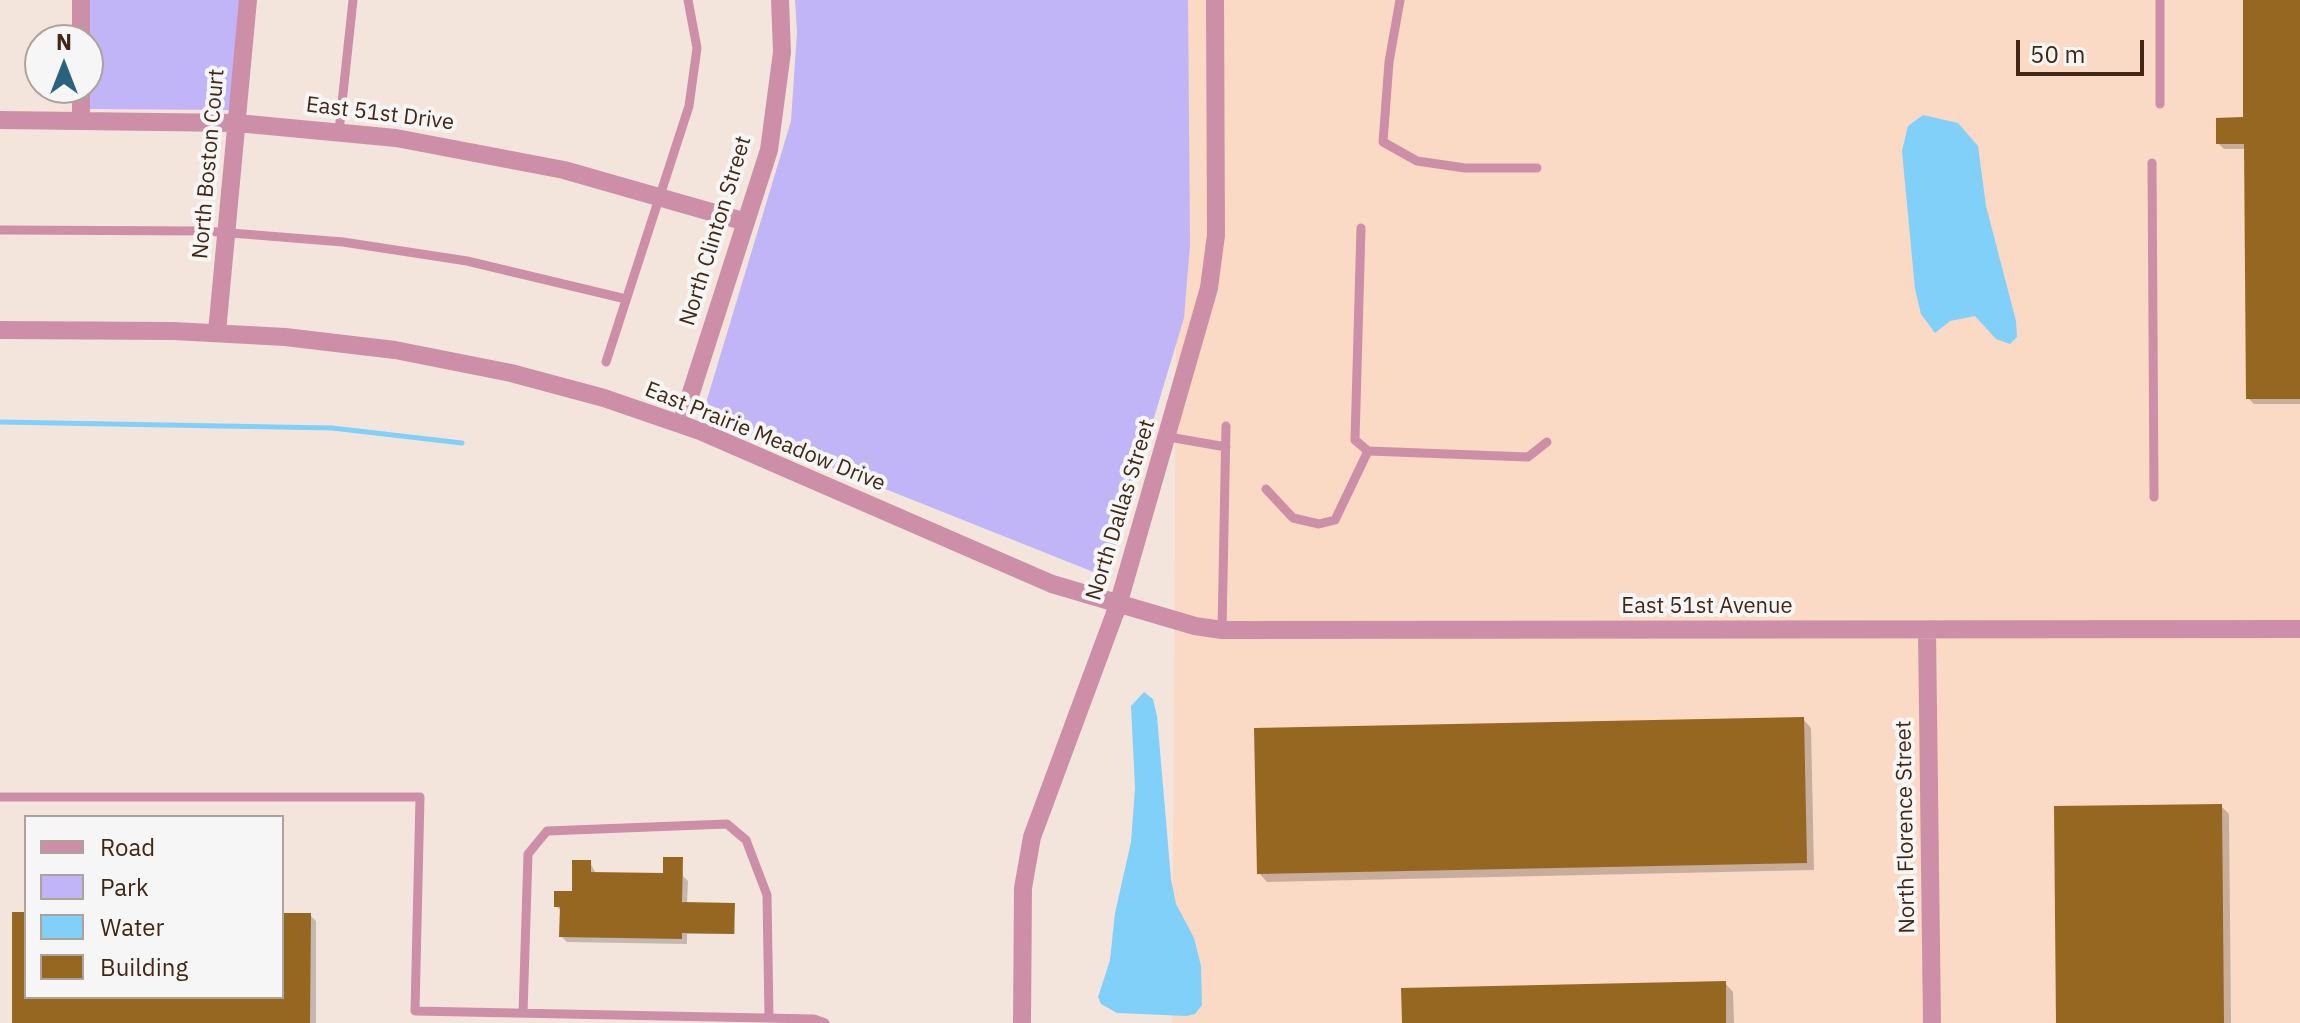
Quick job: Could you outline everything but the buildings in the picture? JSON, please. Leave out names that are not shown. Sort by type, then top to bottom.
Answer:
[{"type":"street","points":[[81,0],[81,24]]},
{"type":"street","name":"North Boston Court","points":[[217,332],[248,0]]},
{"type":"street","name":"North Clinton Street","points":[[681,424],[769,150],[782,52],[780,0]]},
{"type":"street","name":"North Dallas Street","points":[[1022,1023],[1022,911],[1028,853],[1043,803],[1118,605],[1206,303],[1214,253],[1215,0]]},
{"type":"street","points":[[81,104],[81,121]]},
{"type":"street","name":"East 51st Drive","points":[[0,120],[237,123],[339,131],[539,164],[746,222]]},
{"type":"street","name":"East Prairie Meadow Drive","points":[[0,330],[217,332],[365,346],[448,360],[573,389],[681,424],[771,460],[1014,569],[1118,605]]},
{"type":"street","name":"East 51st Avenue","points":[[1118,605],[1222,630],[2300,629]]},
{"type":"street","name":"North Florence Street","points":[[1927,631],[1932,1023]]},
{"type":"lane","points":[[339,131],[353,0]]},
{"type":"lane","points":[[606,362],[694,79],[697,48],[688,0]]},
{"type":"lane","points":[[1400,0],[1389,62],[1383,142],[1417,161],[1465,168],[1537,168]]},
{"type":"lane","points":[[2160,0],[2160,104]]},
{"type":"lane","points":[[2152,163],[2154,497]]},
{"type":"lane","points":[[1361,228],[1355,440],[1368,451],[1528,457],[1547,442]]},
{"type":"lane","points":[[0,230],[227,232],[421,253],[524,273],[626,299]]},
{"type":"lane","points":[[1222,630],[1226,426]]},
{"type":"lane","points":[[1169,437],[1226,447]]},
{"type":"lane","points":[[1266,489],[1293,518],[1319,524],[1335,520],[1368,451]]},
{"type":"lane","points":[[0,797],[420,797],[415,1011],[814,1019],[825,1023]]},
{"type":"lane","points":[[523,1013],[528,854],[547,831],[727,824],[746,840],[767,895],[769,1018]]},
{"type":"shaded area","points":[[1178,0],[2300,0],[2300,1023],[1172,1023]]},
{"type":"green space","points":[[84,0],[241,0],[229,110],[82,109],[83,104],[104,104],[104,24],[85,24]]},
{"type":"green space","points":[[795,0],[1188,0],[1190,245],[1184,318],[1106,577],[702,416],[791,121],[797,32]]},
{"type":"water","points":[[1923,115],[1958,123],[1978,146],[1986,206],[2016,321],[2017,337],[2010,344],[1996,339],[1975,316],[1950,321],[1935,333],[1921,314],[1915,289],[1902,151],[1908,126]]},
{"type":"water","points":[[1144,692],[1153,699],[1157,716],[1171,879],[1176,904],[1194,938],[1201,966],[1202,1005],[1195,1014],[1187,1016],[1117,1013],[1101,1004],[1098,997],[1110,960],[1115,913],[1131,842],[1135,788],[1131,706]]},
{"type":"waterway","points":[[0,422],[332,428],[462,443]]}]
